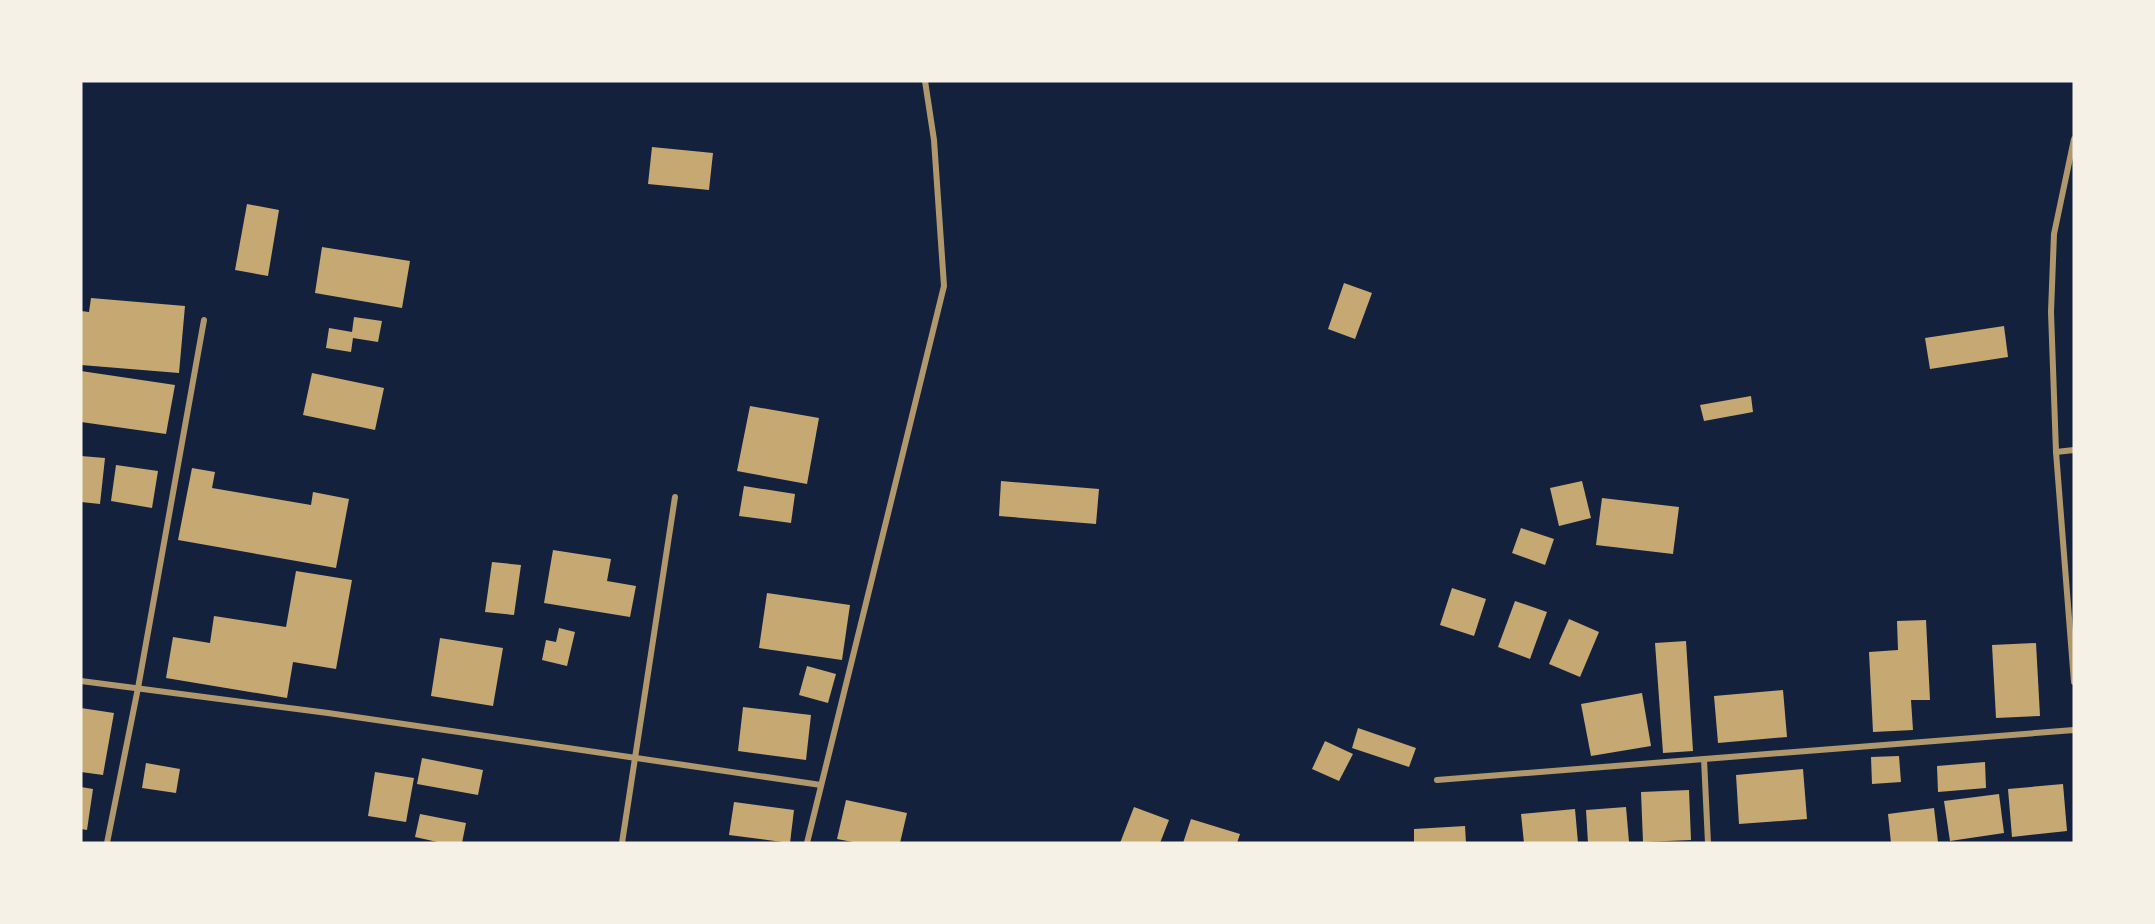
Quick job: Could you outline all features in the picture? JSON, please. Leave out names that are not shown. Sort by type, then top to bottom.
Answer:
[{"type":"street","points":[[807,843],[944,286],[934,140],[925,81]]},
{"type":"street","points":[[2074,139],[2054,234],[2051,312],[2056,452],[2074,682]]},
{"type":"street","points":[[107,843],[138,688],[204,320]]},
{"type":"street","points":[[2056,452],[2074,450]]},
{"type":"street","points":[[622,843],[675,497]]},
{"type":"street","points":[[81,681],[328,713],[821,785]]},
{"type":"street","points":[[1437,780],[2074,730]]},
{"type":"street","points":[[1704,759],[1708,843]]},
{"type":"building","points":[[652,147],[713,153],[709,190],[648,184]]},
{"type":"building","points":[[247,204],[279,210],[268,276],[235,270]]},
{"type":"building","points":[[322,247],[410,261],[402,308],[315,293]]},
{"type":"building","points":[[1344,283],[1372,293],[1355,339],[1328,329]]},
{"type":"building","points":[[91,298],[185,306],[179,373],[81,365],[81,311],[89,312]]},
{"type":"building","points":[[354,317],[382,321],[378,342],[353,338],[351,352],[326,348],[329,328],[352,332]]},
{"type":"building","points":[[2004,326],[2008,357],[1930,369],[1925,338]]},
{"type":"building","points":[[81,371],[175,385],[166,434],[81,422]]},
{"type":"building","points":[[312,373],[384,388],[375,430],[303,415]]},
{"type":"building","points":[[1751,396],[1753,412],[1704,421],[1700,405]]},
{"type":"building","points":[[750,406],[819,418],[807,484],[737,471]]},
{"type":"building","points":[[81,456],[105,458],[100,504],[81,502]]},
{"type":"building","points":[[116,465],[158,471],[152,508],[111,501]]},
{"type":"building","points":[[192,468],[215,472],[212,488],[311,505],[313,492],[349,499],[336,568],[178,540]]},
{"type":"building","points":[[1001,481],[1099,489],[1096,524],[999,516]]},
{"type":"building","points":[[1582,481],[1591,518],[1559,526],[1550,488]]},
{"type":"building","points":[[744,486],[795,494],[791,523],[739,516]]},
{"type":"building","points":[[1602,498],[1679,507],[1673,554],[1596,545]]},
{"type":"building","points":[[1521,528],[1554,539],[1545,565],[1512,553]]},
{"type":"building","points":[[553,550],[611,559],[607,581],[636,586],[630,617],[544,603]]},
{"type":"building","points":[[492,562],[521,565],[514,615],[485,612]]},
{"type":"building","points":[[296,571],[352,580],[336,669],[293,662],[287,698],[166,678],[173,637],[210,643],[214,616],[286,627]]},
{"type":"building","points":[[1452,588],[1486,599],[1474,636],[1440,625]]},
{"type":"building","points":[[767,593],[850,605],[842,660],[759,648]]},
{"type":"building","points":[[1515,601],[1547,612],[1530,659],[1498,647]]},
{"type":"building","points":[[1569,619],[1599,632],[1580,677],[1549,664]]},
{"type":"building","points":[[1926,620],[1930,700],[1911,700],[1913,730],[1873,732],[1869,652],[1898,650],[1897,621]]},
{"type":"building","points":[[559,628],[575,632],[567,666],[542,660],[546,640],[556,642]]},
{"type":"building","points":[[440,638],[503,648],[493,706],[431,696]]},
{"type":"building","points":[[1686,641],[1693,751],[1663,753],[1655,643]]},
{"type":"building","points":[[2036,643],[2040,716],[1996,718],[1992,645]]},
{"type":"building","points":[[807,666],[836,674],[828,703],[799,695]]},
{"type":"building","points":[[1783,690],[1787,737],[1718,743],[1714,696]]},
{"type":"building","points":[[1642,693],[1651,746],[1591,756],[1581,704]]},
{"type":"building","points":[[743,707],[811,715],[806,760],[738,751]]},
{"type":"building","points":[[81,708],[114,713],[103,775],[81,772]]},
{"type":"building","points":[[1358,728],[1416,748],[1409,767],[1352,748]]},
{"type":"building","points":[[1325,741],[1353,754],[1339,781],[1312,769]]},
{"type":"building","points":[[1899,756],[1901,782],[1872,784],[1871,757]]},
{"type":"building","points":[[422,758],[483,770],[478,795],[417,784]]},
{"type":"building","points":[[1985,762],[1986,788],[1938,792],[1937,766]]},
{"type":"building","points":[[146,763],[180,769],[176,793],[142,788]]},
{"type":"building","points":[[1803,769],[1807,819],[1739,824],[1736,775]]},
{"type":"building","points":[[375,772],[414,778],[406,822],[368,816]]},
{"type":"building","points":[[2063,784],[2067,831],[2012,837],[2008,789]]},
{"type":"building","points":[[81,787],[93,789],[87,830],[81,829]]},
{"type":"building","points":[[1689,790],[1691,840],[1643,842],[1641,792]]},
{"type":"building","points":[[1999,794],[2004,833],[1950,841],[1944,801]]},
{"type":"building","points":[[846,800],[907,813],[900,843],[858,843],[837,839]]},
{"type":"building","points":[[734,802],[794,810],[790,843],[729,835]]},
{"type":"building","points":[[1134,807],[1169,820],[1160,843],[1120,843]]},
{"type":"building","points":[[1626,807],[1629,842],[1588,843],[1586,810]]},
{"type":"building","points":[[1934,808],[1938,842],[1891,843],[1888,814]]},
{"type":"building","points":[[1575,809],[1578,843],[1524,843],[1521,814]]},
{"type":"building","points":[[420,814],[466,823],[462,843],[442,843],[415,837]]},
{"type":"building","points":[[1191,819],[1240,834],[1237,843],[1183,843]]},
{"type":"building","points":[[1465,826],[1466,843],[1414,843],[1414,829]]}]
